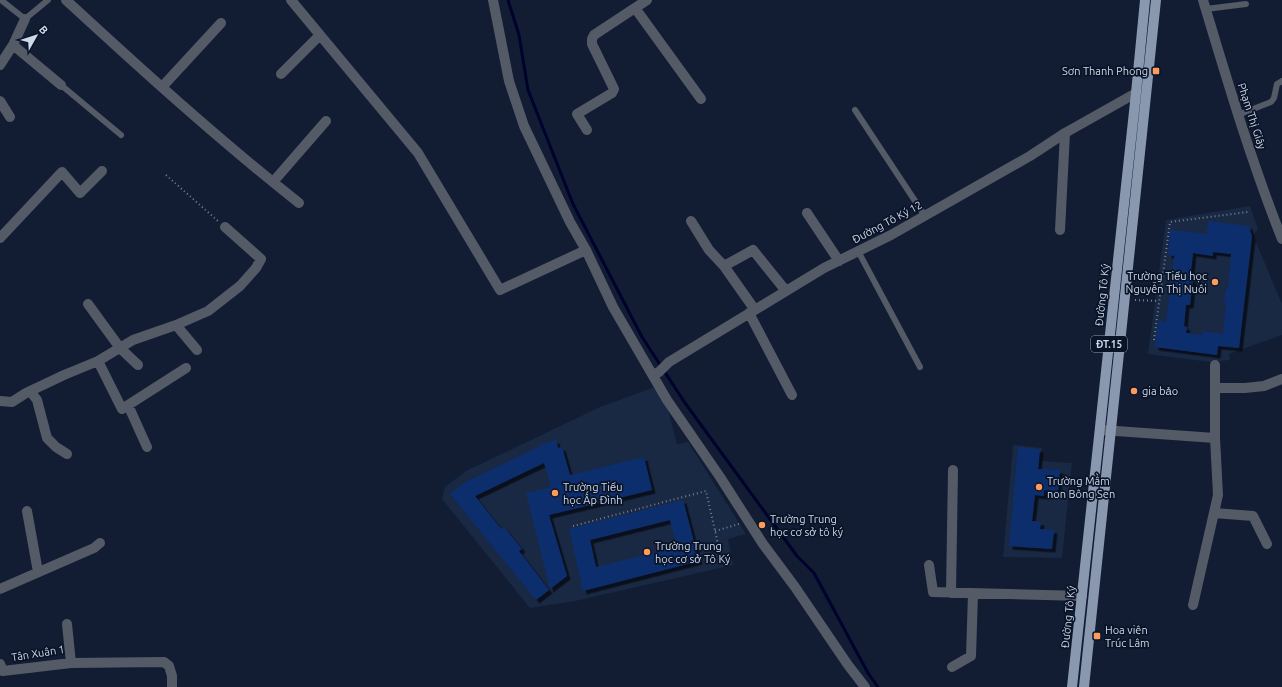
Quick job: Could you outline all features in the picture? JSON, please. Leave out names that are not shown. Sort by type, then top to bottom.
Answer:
[{"type":"main road","name":"Đường Tô Ký","points":[[1072,687],[1145,0]]},
{"type":"main road","name":"Đường Tô Ký","points":[[1084,687],[1156,0]]},
{"type":"street","points":[[66,0],[108,40],[258,171],[299,203]]},
{"type":"street","points":[[291,0],[418,153],[500,290],[586,250]]},
{"type":"street","points":[[493,0],[509,81],[524,126],[613,307],[656,374],[667,400],[848,665],[865,687]]},
{"type":"street","points":[[587,130],[577,114],[612,93],[614,89],[592,44],[592,39],[594,35],[647,0]]},
{"type":"street","name":"Phạm Thị Giây","points":[[1205,4],[1238,115],[1282,239]]},
{"type":"street","points":[[635,8],[701,99]]},
{"type":"street","points":[[0,65],[13,45],[25,19]]},
{"type":"street","points":[[162,86],[221,23]]},
{"type":"street","points":[[281,74],[320,35]]},
{"type":"street","points":[[13,45],[60,85]]},
{"type":"street","name":"Đường Tô Ký 12","points":[[656,374],[669,362],[824,268],[891,235],[1030,156],[1064,133],[1136,94]]},
{"type":"street","points":[[0,101],[10,117]]},
{"type":"street","points":[[273,182],[326,121]]},
{"type":"street","points":[[1060,230],[1064,133]]},
{"type":"street","points":[[0,238],[62,172],[80,193],[102,171]]},
{"type":"street","points":[[807,213],[839,260]]},
{"type":"street","points":[[691,221],[708,250],[724,266],[752,311],[792,395]]},
{"type":"street","points":[[0,401],[12,402],[30,391],[64,375],[98,362],[133,340],[176,325],[208,311],[240,286],[256,268],[261,258],[225,227]]},
{"type":"street","points":[[724,266],[753,250],[786,291]]},
{"type":"street","points":[[88,304],[120,348],[138,365]]},
{"type":"street","points":[[176,325],[197,350]]},
{"type":"street","points":[[98,362],[122,409],[186,368]]},
{"type":"street","points":[[1193,605],[1218,495],[1215,438],[1215,365]]},
{"type":"street","points":[[1215,388],[1245,388],[1264,386],[1282,379]]},
{"type":"street","points":[[30,391],[37,400],[47,438],[56,447],[67,454]]},
{"type":"street","points":[[128,405],[147,447]]},
{"type":"street","points":[[1100,430],[1215,438]]},
{"type":"street","points":[[951,593],[953,470]]},
{"type":"street","points":[[27,510],[38,572]]},
{"type":"street","points":[[1214,513],[1253,516],[1267,544]]},
{"type":"street","points":[[0,590],[94,548],[100,543]]},
{"type":"street","points":[[929,564],[933,592],[1082,596]]},
{"type":"street","points":[[952,667],[971,656],[973,594]]},
{"type":"street","name":"Tân Xuân 1","points":[[0,664],[3,671],[71,663],[67,624]]},
{"type":"street","points":[[71,663],[164,662],[169,666],[172,676],[172,687]]},
{"type":"lane","points":[[1,0],[25,19],[48,0]]},
{"type":"lane","points":[[1205,4],[1246,4]]},
{"type":"lane","points":[[1238,115],[1271,102],[1274,98],[1277,84],[1282,81]]},
{"type":"lane","points":[[60,85],[121,135]]},
{"type":"lane","points":[[855,110],[924,216]]},
{"type":"lane","points":[[858,251],[920,367]]},
{"type":"path","points":[[166,175],[225,227]]},
{"type":"path","points":[[1154,340],[1170,222],[1248,212]]},
{"type":"path","points":[[1125,299],[1159,301]]},
{"type":"path","points":[[572,526],[706,491],[720,553]]},
{"type":"path","points":[[715,531],[749,521]]},
{"type":"shaded area","name":"Trường Tiểu học Nguyễn Thị Nuôi","points":[[1250,206],[1258,229],[1253,235],[1282,304],[1282,335],[1229,354],[1230,360],[1210,362],[1148,354],[1166,220]]},
{"type":"shaded area","name":"Trường Tiểu học Ấp Đình","points":[[655,387],[668,409],[677,444],[688,442],[746,534],[728,539],[733,565],[575,601],[530,608],[442,499],[445,487],[466,471],[600,407]]},
{"type":"shaded area","name":"Trường Mầm non Bông Sen","points":[[1013,445],[1042,448],[1041,461],[1072,463],[1062,558],[1003,557]]},
{"type":"building","points":[[1208,221],[1249,226],[1252,237],[1239,348],[1218,346],[1217,355],[1155,347],[1158,321],[1166,322],[1174,256],[1168,255],[1170,230],[1207,234]],"holes":[[[1213,252],[1231,254],[1228,289],[1226,288],[1224,303],[1226,303],[1223,334],[1202,331],[1202,335],[1186,333],[1187,327],[1184,326],[1186,305],[1190,305],[1193,279],[1190,279],[1193,253],[1213,256]]]},
{"type":"building","points":[[556,440],[558,448],[562,447],[570,475],[644,457],[652,490],[549,515],[567,576],[550,589],[526,493],[551,487],[544,463],[475,496],[501,529],[504,527],[522,549],[519,551],[549,590],[536,600],[450,494],[464,483],[540,445]]},
{"type":"building","points":[[1018,447],[1040,449],[1038,469],[1060,470],[1058,491],[1044,490],[1044,496],[1035,495],[1032,521],[1041,522],[1040,529],[1054,530],[1052,549],[1009,546]]},
{"type":"building","points":[[683,500],[699,561],[583,591],[569,529]],"holes":[[[670,520],[677,547],[596,567],[590,540]]]},
{"type":"waterway","points":[[508,0],[519,35],[528,90],[573,204],[642,337],[685,403],[797,556],[814,573],[868,673],[878,687]]},
{"type":"place","name":"Sơn Thanh Phong","points":[[1156,71]]},
{"type":"place","name":"Trường Tiểu học Nguyễn Thị Nuôi","points":[[1215,282]]},
{"type":"place","name":"gia bảo","points":[[1134,391]]},
{"type":"place","name":"Trường Mầm non Bông Sen","points":[[1039,487]]},
{"type":"place","name":"Trường Tiểu học Ấp Đình","points":[[555,493]]},
{"type":"place","name":"Trường Trung học cơ sở tô ký","points":[[762,525]]},
{"type":"place","name":"Trường Trung học cơ sở Tô Ký","points":[[647,552]]},
{"type":"place","name":"Hoa viên Trúc Lâm","points":[[1097,636]]}]
